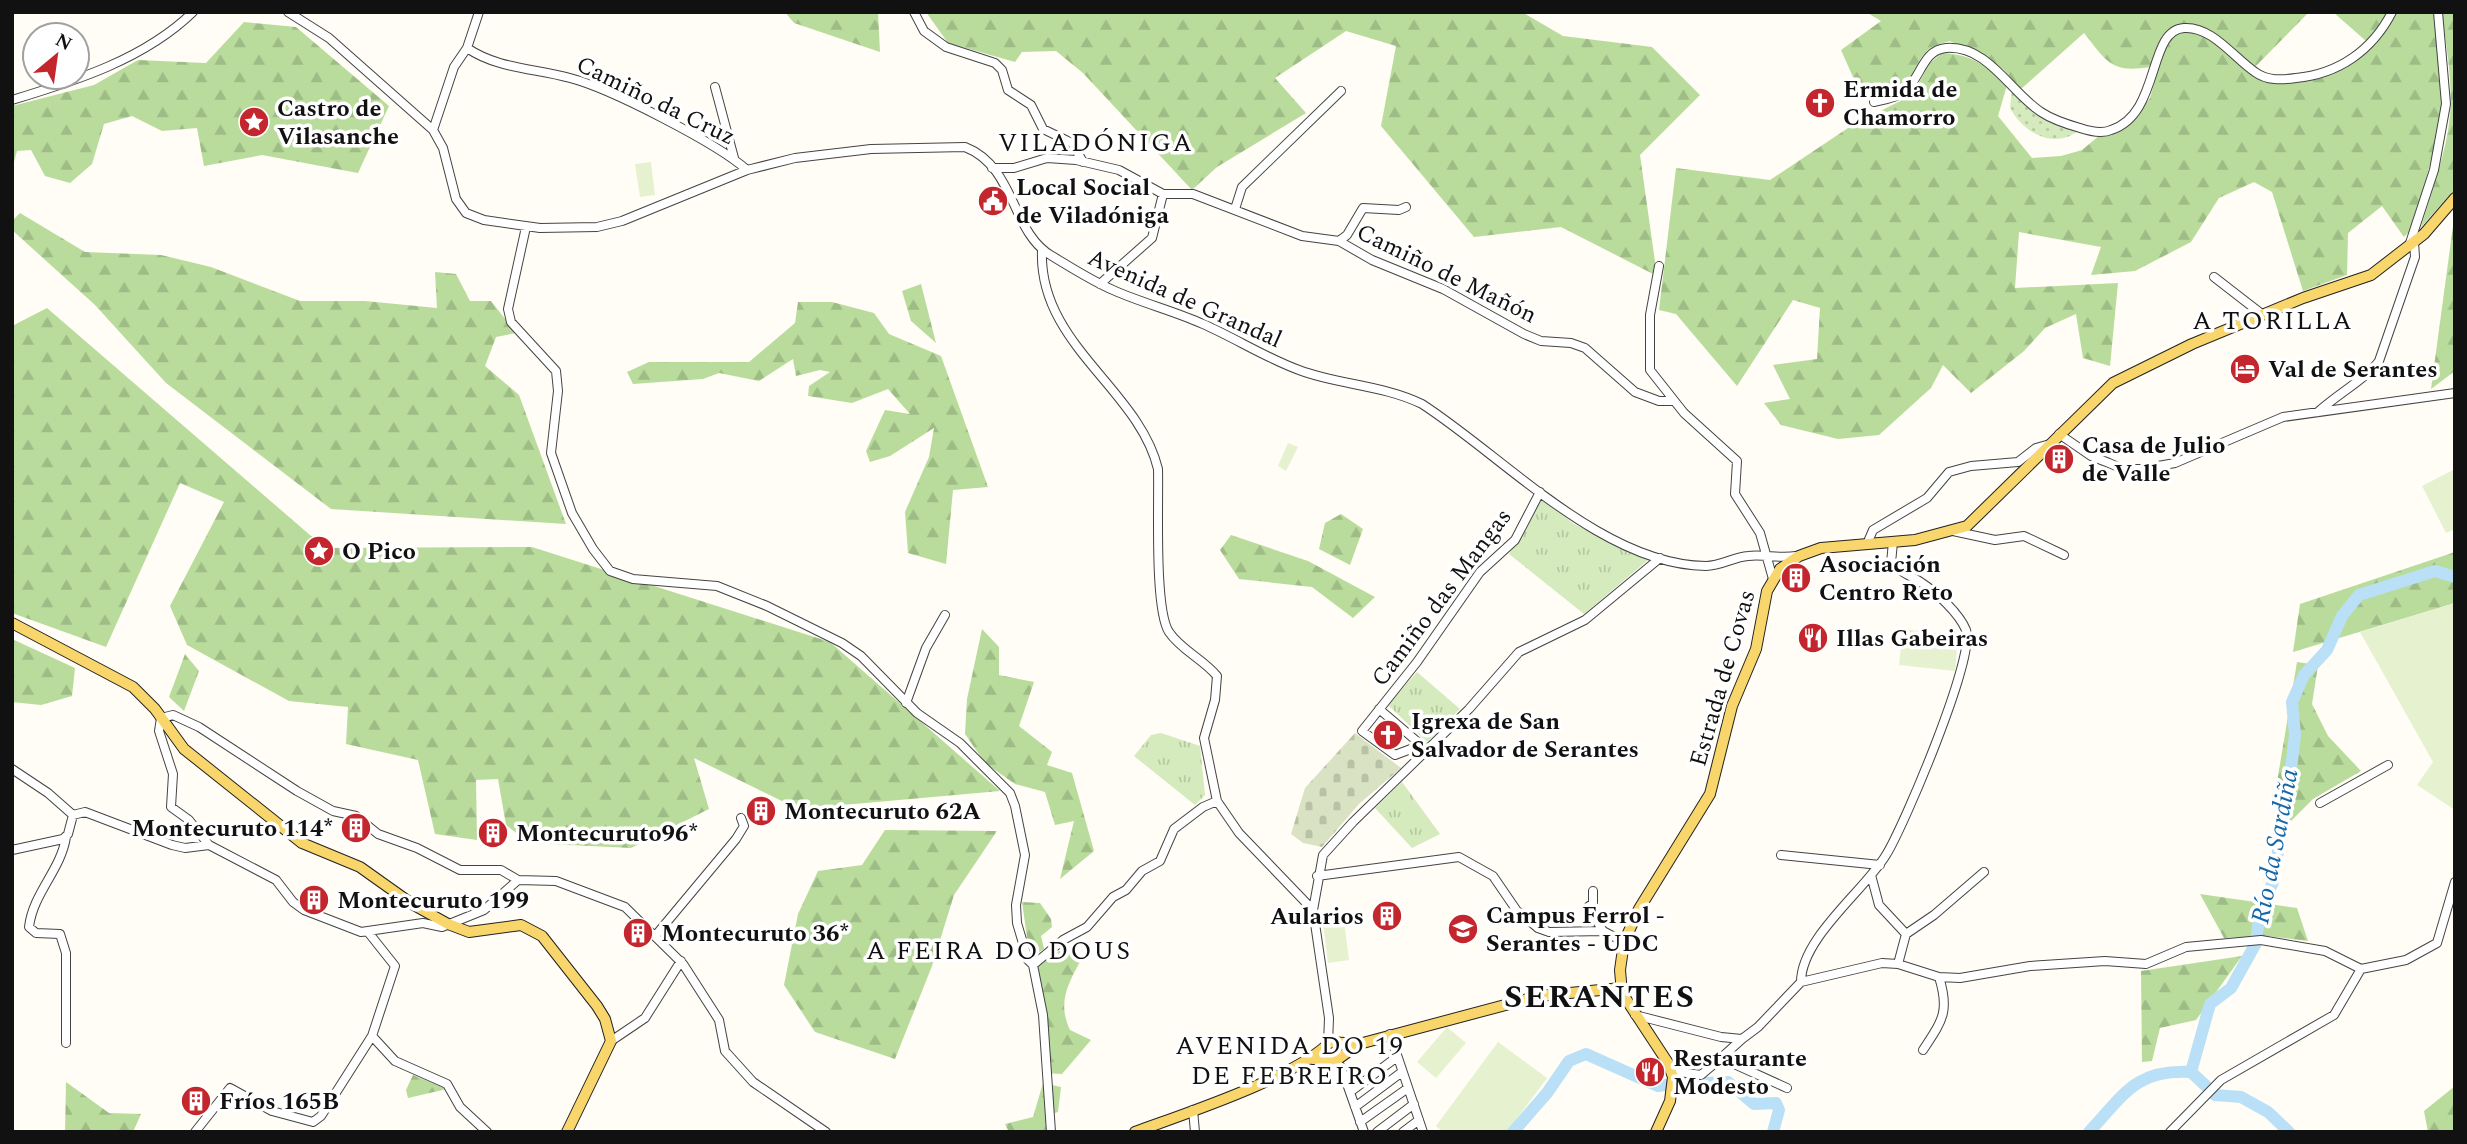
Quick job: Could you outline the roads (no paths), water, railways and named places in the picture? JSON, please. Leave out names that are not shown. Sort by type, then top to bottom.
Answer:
[{"type":"main road","name":"Estrada de Covas","points":[[1620,988],[1624,942],[1639,909],[1710,794],[1732,706],[1756,649],[1779,571],[1799,556],[1821,548],[1893,542],[1967,526],[2113,383],[2192,344],[2263,314],[2363,279],[2435,224],[2455,198]]},
{"type":"main road","points":[[12,623],[121,679],[145,698],[197,762],[302,843],[360,867],[412,904],[468,932],[521,925],[542,936],[597,1006],[605,1019],[611,1041],[566,1132]]},
{"type":"main road","points":[[1135,1132],[1335,1050],[1539,996],[1620,988],[1672,1071],[1672,1093],[1656,1132]]},
{"type":"street","points":[[12,100],[101,69],[162,38],[193,12]]},
{"type":"street","name":"Avenida de Grandal","points":[[288,12],[329,38],[433,130],[443,148],[453,192],[461,208],[477,218],[526,227],[597,227],[622,222],[747,170],[806,156],[951,146],[970,149],[1008,186],[1028,231],[1042,250],[1100,284],[1204,324],[1299,370],[1342,383],[1397,393],[1411,399],[1431,410],[1573,517],[1660,558],[1707,566],[1746,556],[1799,556]]},
{"type":"street","points":[[433,130],[454,67],[467,48],[479,12]]},
{"type":"street","points":[[914,12],[924,31],[946,47],[995,63],[1002,70],[1008,90],[1031,105],[1042,129],[1072,143],[1083,162]]},
{"type":"street","points":[[1874,102],[1902,93],[1932,53],[1943,48],[1961,49],[1997,71],[2040,111],[2062,123],[2086,130],[2112,130],[2132,115],[2148,93],[2161,46],[2169,34],[2178,29],[2201,32],[2227,47],[2256,73],[2284,80],[2325,74],[2339,68],[2366,47],[2392,12]]},
{"type":"street","points":[[2318,412],[2340,391],[2373,370],[2379,362],[2415,257],[2411,244],[2434,170],[2446,104],[2438,12]]},
{"type":"street","name":"Camiño da Cruz","points":[[467,48],[501,65],[573,78],[643,110],[734,158],[747,170]]},
{"type":"street","points":[[715,88],[734,158]]},
{"type":"street","points":[[1235,209],[1242,187],[1341,91]]},
{"type":"street","name":"Camiño de Mañón","points":[[992,168],[1013,168],[1047,158],[1083,162],[1119,170],[1163,194],[1193,194],[1302,236],[1339,241],[1372,260],[1443,289],[1524,334],[1541,341],[1571,343],[1585,348],[1603,361],[1635,392],[1659,401],[1673,401]]},
{"type":"street","points":[[1100,284],[1152,238],[1163,194]]},
{"type":"street","points":[[1339,241],[1347,235],[1363,208],[1399,210],[1406,207]]},
{"type":"street","points":[[526,227],[508,309],[511,322],[556,371],[558,391],[551,453],[572,513],[593,549],[610,571],[633,579],[717,586],[767,606],[842,643],[861,656],[906,703],[960,743],[1010,793],[1022,832],[1025,855],[1016,905],[1017,923],[1028,960],[1033,965],[1043,1015],[1051,1132]]},
{"type":"street","points":[[1042,250],[1048,293],[1079,352],[1140,425],[1153,447],[1158,469],[1160,616],[1179,644],[1217,676],[1216,700],[1204,738],[1217,801],[1240,833],[1313,910]]},
{"type":"street","points":[[1659,266],[1650,315],[1650,370],[1673,401],[1737,461],[1735,495],[1760,533],[1766,556],[1779,571]]},
{"type":"street","points":[[2214,277],[2263,314]]},
{"type":"street","points":[[2060,434],[2100,460],[2123,469],[2141,469],[2175,463],[2283,417],[2455,393]]},
{"type":"street","points":[[1867,544],[1873,530],[1927,498],[1948,472],[1972,466],[2018,462],[2036,448],[2050,444]]},
{"type":"street","name":"Camiño das Mangas","points":[[1426,749],[1416,747],[1395,755],[1362,731],[1417,662],[1480,572],[1515,540],[1540,492]]},
{"type":"street","points":[[1953,531],[1995,540],[2024,536],[2064,555]]},
{"type":"street","points":[[1801,982],[1801,970],[1834,914],[1880,865],[1907,817],[1956,691],[1968,636],[1958,618],[1930,588],[1894,567],[1890,557],[1893,542]]},
{"type":"street","points":[[1766,556],[1779,571]]},
{"type":"street","points":[[1364,1132],[1329,1025],[1313,910],[1317,876],[1323,855],[1426,749],[1469,709],[1519,652],[1585,620],[1660,558]]},
{"type":"street","points":[[906,703],[926,648],[945,615]]},
{"type":"street","points":[[1379,709],[1426,749]]},
{"type":"street","points":[[312,1132],[313,1122],[321,1116],[372,1036],[395,966],[368,932],[304,910],[293,902],[276,880],[209,845],[189,820],[172,807],[173,775],[159,731],[161,718],[173,715],[199,727],[297,791],[333,811],[356,816],[378,834],[417,848],[443,863],[468,871],[501,870],[518,880],[556,881],[611,900],[634,914],[681,961],[719,1020],[725,1051],[753,1082],[826,1132]]},
{"type":"street","points":[[2320,803],[2388,765]]},
{"type":"street","points":[[12,769],[48,793],[73,815]]},
{"type":"street","points":[[1033,965],[1063,940],[1087,927],[1113,898],[1126,890],[1142,872],[1160,861],[1174,829],[1203,807],[1217,801]]},
{"type":"street","points":[[73,815],[85,812],[96,815],[185,848],[209,845]]},
{"type":"street","points":[[66,1043],[66,953],[62,939],[60,934],[36,933],[29,927],[40,893],[63,855],[73,815]]},
{"type":"street","points":[[656,935],[736,839],[744,826],[741,818]]},
{"type":"street","points":[[12,850],[66,837]]},
{"type":"street","points":[[1781,855],[1880,865]]},
{"type":"street","points":[[1317,876],[1446,856],[1459,857],[1493,876],[1517,911],[1538,928],[1549,932],[1602,931],[1624,942]]},
{"type":"street","points":[[1898,964],[1906,934],[1934,915],[1984,872]]},
{"type":"street","points":[[1871,875],[1880,905],[1906,934]]},
{"type":"street","points":[[368,932],[393,925],[448,924],[484,910],[518,880]]},
{"type":"street","points":[[1672,1071],[1700,1075],[1758,1027],[1801,982],[1882,963],[1898,964],[1939,977],[1960,978],[2030,966],[2105,961],[2146,964],[2186,947],[2261,940],[2325,951],[2361,969],[2406,960],[2437,943],[2455,882]]},
{"type":"street","points":[[1593,891],[1593,903],[1588,907],[1602,931]]},
{"type":"street","points":[[611,1041],[645,1018],[681,961]]},
{"type":"street","points":[[2170,1132],[2221,1080],[2333,1015],[2361,969]]},
{"type":"street","points":[[1923,1050],[1942,1022],[1944,993],[1939,977]]},
{"type":"street","points":[[1635,1014],[1721,1037],[1742,1039]]},
{"type":"street","points":[[1390,1034],[1423,1132]]},
{"type":"street","points":[[372,1036],[395,1061],[447,1084],[460,1107],[487,1132]]},
{"type":"street","points":[[1350,1092],[1397,1057]]},
{"type":"street","points":[[1721,1058],[1787,1088]]},
{"type":"street","points":[[1355,1107],[1402,1072]]},
{"type":"street","points":[[195,1132],[230,1088],[272,1111],[313,1122]]},
{"type":"street","points":[[1360,1122],[1408,1088]]},
{"type":"street","points":[[1377,1132],[1414,1104]]},
{"type":"street","points":[[1193,1110],[1195,1132]]},
{"type":"street","points":[[1403,1132],[1419,1120]]},
{"type":"waterway","name":"Río da Sardiña","points":[[2089,1132],[2122,1096],[2143,1080],[2172,1072],[2191,1072],[2210,1004],[2231,988],[2256,943],[2260,911],[2273,882],[2290,777],[2295,735],[2292,702],[2304,675],[2327,650],[2342,616],[2359,595],[2435,571],[2455,577]]},
{"type":"waterway","name":"Río da Sardiña","points":[[1513,1132],[1547,1093],[1569,1061],[1586,1054],[1658,1086],[1665,1085]]},
{"type":"waterway","points":[[2191,1072],[2206,1086]]},
{"type":"waterway","name":"Río da Sardiña","points":[[1681,1084],[1728,1082],[1754,1104],[1776,1103],[1779,1110],[1773,1132]]},
{"type":"waterway","points":[[2215,1095],[2241,1097],[2268,1112],[2289,1132]]},
{"type":"place","name":"Ermida de Chamorro","points":[[1820,103]]},
{"type":"place","name":"Castro de Vilasanche","points":[[254,122]]},
{"type":"place","name":"Local Social de Viladóniga","points":[[993,201]]},
{"type":"place","name":"Val de Serantes","points":[[2245,369]]},
{"type":"place","name":"Casa de Julio de Valle","points":[[2059,459]]},
{"type":"place","name":"O Pico","points":[[319,551]]},
{"type":"place","name":"Asociación Centro Reto","points":[[1796,578]]},
{"type":"place","name":"Illas Gabeiras","points":[[1813,638]]},
{"type":"place","name":"Igrexa de San Salvador de Serantes","points":[[1388,735]]},
{"type":"place","name":"Montecuruto 62A","points":[[761,811]]},
{"type":"place","name":"Montecuruto 114*","points":[[356,828]]},
{"type":"place","name":"Montecuruto96*","points":[[493,833]]},
{"type":"place","name":"Montecuruto 199","points":[[314,900]]},
{"type":"place","name":"Aularios","points":[[1387,916]]},
{"type":"place","name":"Campus Ferrol - Serantes - UDC","points":[[1463,929]]},
{"type":"place","name":"Montecuruto 36*","points":[[638,933]]},
{"type":"place","name":"Restaurante Modesto","points":[[1650,1072]]},
{"type":"place","name":"Fríos 165B","points":[[196,1101]]},
{"type":"district","name":"VILADÓNIGA","points":[[1096,142]]},
{"type":"district","name":"A TORILLA","points":[[2273,320]]},
{"type":"district","name":"A FEIRA DO DOUS","points":[[999,950]]},
{"type":"district","name":"SERANTES","points":[[1600,996]]},
{"type":"district","name":"AVENIDA DO 19 DE FEBREIRO","points":[[1290,1060]]}]
